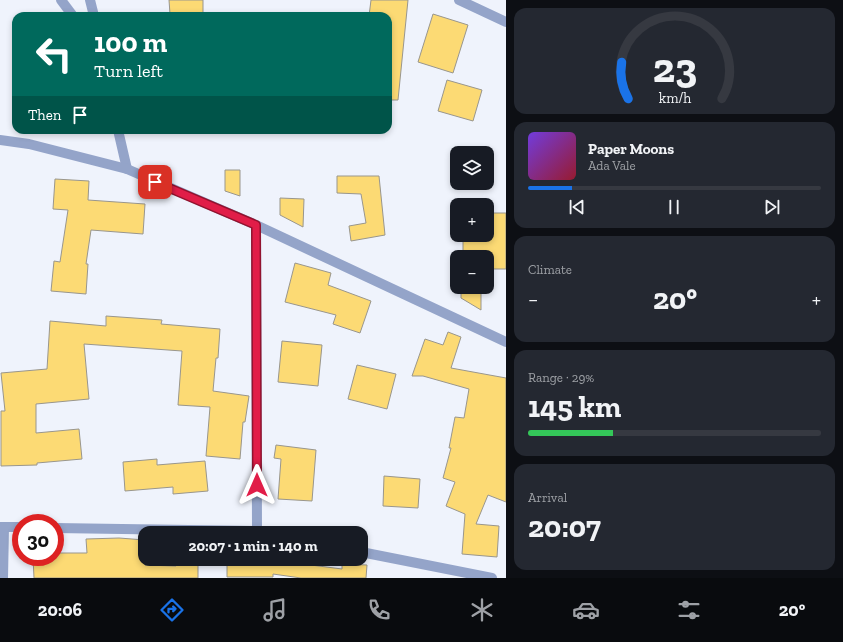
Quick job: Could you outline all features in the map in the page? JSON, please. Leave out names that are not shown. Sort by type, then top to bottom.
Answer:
[{"type":"street","points":[[61,0],[71,12]]},
{"type":"street","points":[[90,0],[93,12]]},
{"type":"street","points":[[459,0],[506,22]]},
{"type":"street","points":[[119,134],[127,169]]},
{"type":"street","points":[[0,140],[29,144],[127,169],[256,225],[506,342]]},
{"type":"street","points":[[256,225],[262,526]]},
{"type":"street","points":[[2,527],[3,578]]},
{"type":"street","points":[[64,528],[138,530]]},
{"type":"street","points":[[368,553],[492,578]]},
{"type":"building","points":[[169,0],[203,0],[203,12],[170,12]]},
{"type":"building","points":[[371,0],[408,0],[398,100],[392,100],[392,12],[370,12]]},
{"type":"building","points":[[433,14],[468,25],[453,73],[418,62]]},
{"type":"building","points":[[447,80],[482,90],[473,121],[438,111]]},
{"type":"building","points":[[225,170],[240,170],[240,196],[225,191]]},
{"type":"building","points":[[337,176],[379,176],[385,235],[351,241],[349,226],[366,223],[361,194],[337,193]]},
{"type":"building","points":[[55,179],[89,181],[88,200],[145,204],[143,234],[91,230],[86,264],[88,264],[86,294],[51,291],[54,261],[60,262],[68,210],[53,209]]},
{"type":"building","points":[[280,198],[304,199],[303,227],[280,215]]},
{"type":"building","points":[[494,213],[506,213],[506,269],[494,269],[494,250],[463,250],[463,242],[494,242]]},
{"type":"building","points":[[295,263],[331,273],[328,285],[371,301],[360,333],[333,324],[336,315],[285,302]]},
{"type":"building","points":[[461,294],[481,294],[481,310],[461,298]]},
{"type":"building","points":[[106,316],[162,320],[161,324],[220,329],[218,358],[216,358],[213,391],[249,396],[245,422],[243,422],[240,459],[206,456],[210,407],[178,405],[182,351],[84,344],[89,399],[36,404],[36,433],[79,429],[82,459],[37,463],[37,465],[1,466],[1,411],[5,411],[1,373],[47,369],[50,321],[106,326]]},
{"type":"building","points":[[448,332],[461,337],[451,368],[506,378],[506,502],[488,495],[476,524],[499,526],[497,557],[462,554],[465,514],[446,506],[455,482],[443,478],[451,448],[449,448],[455,417],[464,418],[469,389],[423,376],[412,376],[425,339],[443,345]]},
{"type":"building","points":[[282,341],[322,345],[318,386],[278,382]]},
{"type":"building","points":[[357,365],[396,374],[387,409],[348,399]]},
{"type":"building","points":[[276,445],[316,450],[312,501],[278,499],[281,459],[274,458]]},
{"type":"building","points":[[157,459],[157,465],[205,461],[208,491],[173,494],[173,487],[125,491],[123,462]]},
{"type":"building","points":[[384,476],[420,479],[418,508],[383,506]]},
{"type":"building","points":[[119,538],[138,539],[138,566],[198,566],[198,578],[34,578],[33,566],[64,566],[64,553],[87,553],[86,539]]},
{"type":"building","points":[[227,566],[319,566],[342,569],[342,566],[367,566],[366,578],[301,578],[273,574],[273,577],[227,577]]},
{"type":"route","points":[[155,182],[256,225],[257,485]]}]
